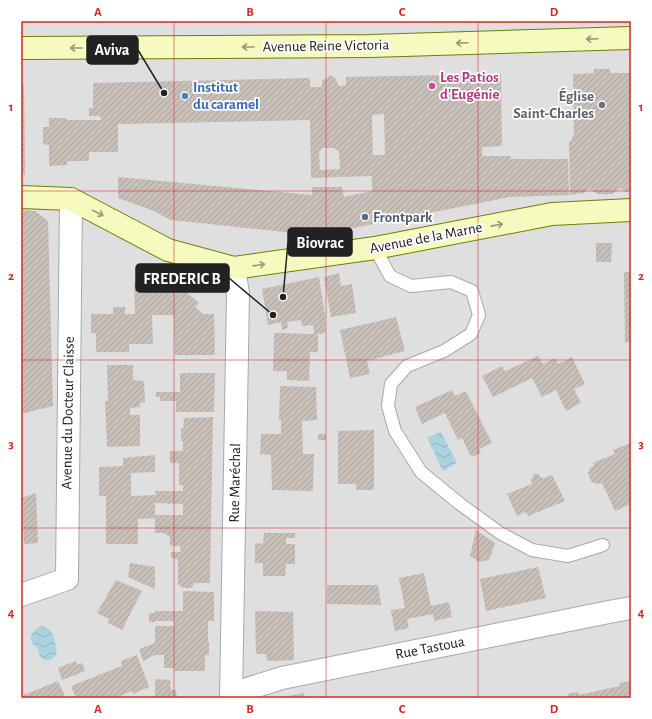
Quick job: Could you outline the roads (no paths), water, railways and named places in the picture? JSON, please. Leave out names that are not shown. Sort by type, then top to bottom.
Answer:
[{"type":"main road","name":"Avenue Reine Victoria","points":[[21,48],[370,46],[631,38]]},
{"type":"main road","name":"Avenue de la Marne","points":[[21,197],[71,199],[168,250],[234,268],[375,248],[552,214],[631,210]]},
{"type":"street","name":"Avenue du Docteur Claisse","points":[[21,595],[67,579],[71,199]]},
{"type":"street","name":"Rue Maréchal","points":[[231,696],[238,294],[234,268]]},
{"type":"street","name":"Rue Tastoua","points":[[231,696],[282,678],[631,608]]},
{"type":"lane","points":[[375,248],[390,276],[411,286],[451,282],[472,291],[479,315],[471,334],[444,351],[408,366],[390,384],[388,406],[395,431],[421,472],[460,504],[500,533],[532,550],[568,556],[603,545]]},
{"type":"water","points":[[441,432],[457,463],[443,471],[427,438]]},
{"type":"water","points":[[42,626],[50,630],[54,636],[57,653],[51,660],[43,659],[39,654],[38,648],[32,643],[31,636],[35,630]]},
{"type":"place","name":"Les Patios d'Eugénie","points":[[432,86]]},
{"type":"place","name":"Aviva","points":[[164,93]]},
{"type":"place","name":"Institut du caramel","points":[[185,96]]},
{"type":"place","name":"Église Saint-Charles","points":[[602,105]]},
{"type":"place","name":"Frontpark","points":[[365,217]]},
{"type":"place","name":"Biovrac","points":[[283,297]]},
{"type":"place","name":"FREDERIC B","points":[[273,315]]}]
